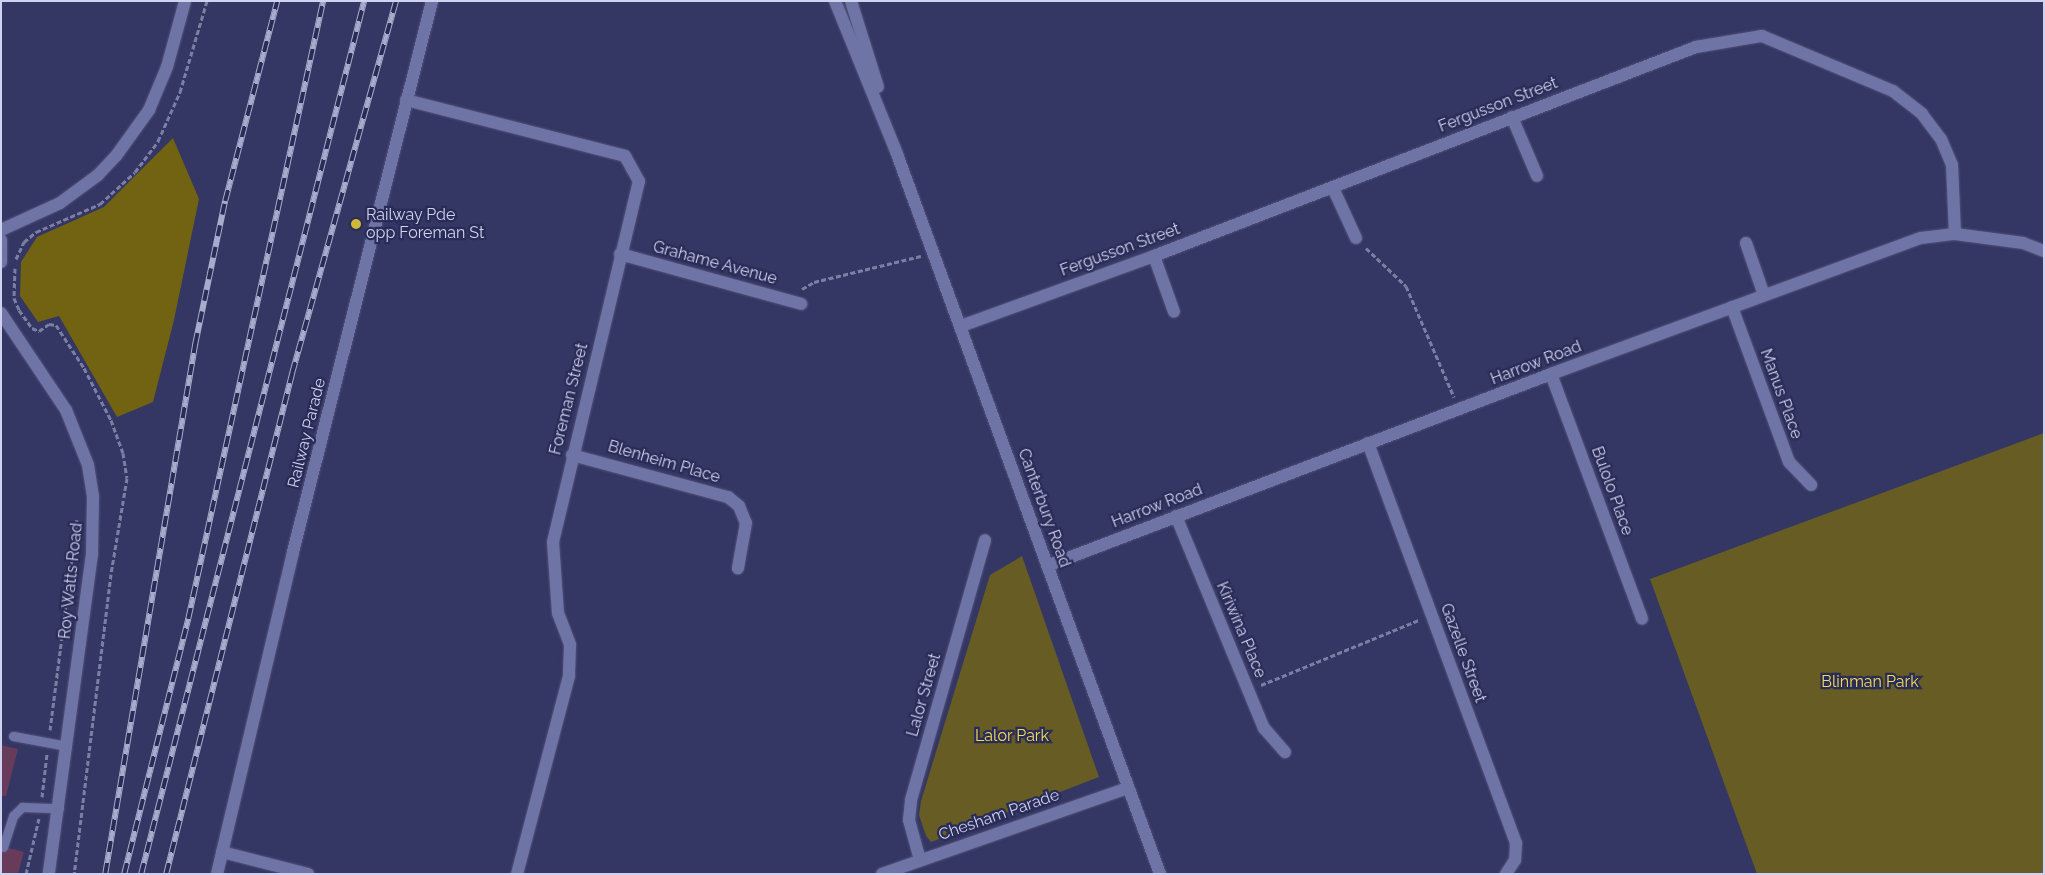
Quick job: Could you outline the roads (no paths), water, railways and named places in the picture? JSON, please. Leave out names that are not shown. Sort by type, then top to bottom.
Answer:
[{"type":"street","points":[[1,230],[67,198],[116,156],[149,110],[167,67],[185,1]]},
{"type":"street","name":"Railway Parade","points":[[217,874],[406,100],[432,1]]},
{"type":"street","name":"Canterbury Road","points":[[835,1],[897,154],[1160,874]]},
{"type":"street","name":"Canterbury Road","points":[[853,1],[897,154]]},
{"type":"street","name":"Fergusson Street","points":[[961,326],[1154,256],[1696,47],[1762,36],[1893,91],[1922,114],[1941,139],[1952,164],[1955,234]]},
{"type":"street","name":"Foreman Street","points":[[406,100],[625,156],[639,180],[572,454],[553,542],[558,613],[570,645],[569,676],[517,874]]},
{"type":"street","points":[[1512,117],[1537,176]]},
{"type":"street","points":[[1333,188],[1356,238]]},
{"type":"street","name":"Harrow Road","points":[[1047,566],[1551,374],[1921,238],[1955,234],[2023,243],[2044,251]]},
{"type":"street","points":[[1,240],[1,262]]},
{"type":"street","points":[[1746,243],[1764,295]]},
{"type":"street","name":"Grahame Avenue","points":[[620,254],[801,304]]},
{"type":"street","points":[[1154,256],[1174,312]]},
{"type":"street","name":"Manus Place","points":[[1732,307],[1789,462],[1811,485]]},
{"type":"street","name":"Roy Watts Road","points":[[1,313],[66,410],[88,465],[94,523],[92,554],[49,874]]},
{"type":"street","name":"Bulolo Place","points":[[1551,374],[1642,619]]},
{"type":"street","name":"Gazelle Street","points":[[1368,443],[1516,842],[1516,860],[1506,874]]},
{"type":"street","name":"Blenheim Place","points":[[572,454],[728,497],[739,506],[746,523],[738,568]]},
{"type":"street","name":"Kiriwina Place","points":[[1176,516],[1264,728],[1285,752]]},
{"type":"street","name":"Lalor Street","points":[[920,860],[908,820],[911,800],[985,540]]},
{"type":"street","name":"Chesham Parade","points":[[882,874],[1127,788]]},
{"type":"street","points":[[222,852],[308,874]]},
{"type":"lane","points":[[13,736],[67,746]]},
{"type":"lane","points":[[3,847],[17,811],[28,805],[59,808]]},
{"type":"railway","points":[[105,874],[195,344],[225,201],[277,1]]},
{"type":"railway","points":[[124,874],[188,619],[323,1]]},
{"type":"railway","points":[[141,874],[364,1]]},
{"type":"railway","points":[[166,874],[292,373],[396,1]]},
{"type":"place","name":"Railway Pde opp Foreman St","points":[[356,224]]},
{"type":"park label","name":"Blinman Park","points":[[1870,682]]},
{"type":"park label","name":"Lalor Park","points":[[1012,736]]}]
